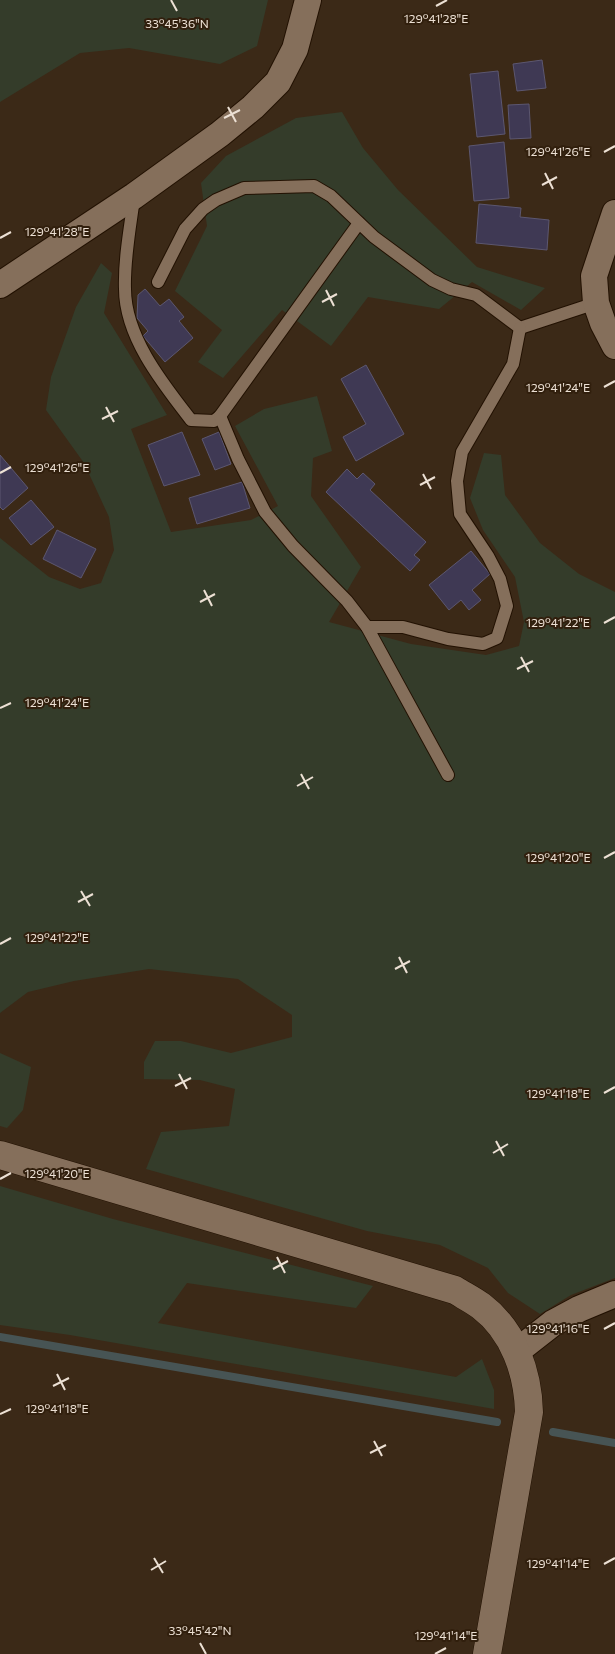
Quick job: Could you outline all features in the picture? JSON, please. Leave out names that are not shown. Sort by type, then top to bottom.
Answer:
[{"type":"street","points":[[0,285],[134,196],[220,134],[253,107],[278,82],[295,49],[308,0]]},
{"type":"street","points":[[615,213],[594,276],[596,303],[603,323],[615,346]]},
{"type":"street","points":[[0,1155],[455,1290],[482,1307],[501,1327],[516,1352],[528,1392],[529,1412],[487,1654]]},
{"type":"street","points":[[516,1352],[553,1323],[579,1309],[615,1294]]},
{"type":"lane","points":[[158,282],[185,229],[203,209],[216,200],[244,188],[314,186],[331,196],[374,237],[432,280],[451,289],[476,295],[520,328]]},
{"type":"lane","points":[[134,196],[124,290],[130,326],[167,389],[191,420],[214,421],[220,416],[359,223]]},
{"type":"lane","points":[[520,328],[596,303]]},
{"type":"lane","points":[[367,627],[403,627],[448,639],[484,644],[497,638],[508,606],[500,579],[488,556],[460,514],[457,481],[462,452],[513,364],[520,328]]},
{"type":"lane","points":[[220,416],[238,459],[265,512],[293,546],[347,601],[367,627],[448,775]]},
{"type":"green space","points":[[0,0],[268,0],[257,46],[220,64],[129,48],[80,53],[0,102]]},
{"type":"green space","points":[[342,112],[363,148],[398,190],[477,267],[545,288],[521,310],[472,282],[439,309],[368,297],[331,346],[282,310],[223,378],[198,362],[222,330],[175,291],[207,226],[201,183],[226,156],[296,118]]},
{"type":"green space","points":[[101,263],[112,273],[104,313],[167,415],[131,429],[171,532],[251,520],[278,506],[235,426],[264,409],[317,396],[332,451],[313,458],[311,496],[361,567],[329,622],[411,644],[486,655],[519,646],[524,622],[515,577],[483,530],[470,498],[484,453],[501,455],[505,495],[540,543],[579,574],[615,592],[615,1278],[571,1295],[540,1314],[508,1293],[488,1268],[440,1245],[367,1231],[146,1169],[161,1132],[229,1126],[235,1089],[200,1080],[144,1079],[144,1062],[155,1041],[181,1041],[231,1053],[292,1037],[292,1015],[238,979],[149,969],[74,981],[28,992],[0,1013],[0,538],[49,577],[80,589],[101,583],[114,550],[109,517],[84,463],[46,410],[51,377],[76,307]]},
{"type":"green space","points":[[0,1053],[31,1067],[23,1110],[7,1128],[0,1126]]},
{"type":"green space","points":[[0,1186],[113,1219],[373,1286],[356,1308],[187,1283],[158,1323],[456,1377],[482,1359],[494,1390],[494,1409],[70,1335],[0,1325]]},
{"type":"building","points":[[542,60],[546,88],[517,91],[513,64]]},
{"type":"building","points":[[498,71],[505,134],[477,137],[470,74]]},
{"type":"building","points":[[529,104],[531,138],[510,139],[508,105]]},
{"type":"building","points":[[504,142],[509,198],[474,201],[469,146]]},
{"type":"building","points":[[479,204],[521,208],[520,217],[549,220],[547,250],[476,243]]},
{"type":"building","points":[[145,289],[160,306],[169,299],[184,317],[179,321],[193,338],[165,362],[143,336],[148,331],[137,318],[138,295]]},
{"type":"building","points":[[366,365],[404,434],[356,461],[343,437],[366,424],[341,379]]},
{"type":"building","points":[[182,432],[200,475],[164,486],[148,445]]},
{"type":"building","points":[[219,432],[231,464],[215,470],[202,439]]},
{"type":"building","points":[[0,455],[28,488],[3,510],[0,507]]},
{"type":"building","points":[[347,469],[357,479],[363,473],[375,484],[370,490],[426,542],[414,555],[420,560],[410,571],[326,492]]},
{"type":"building","points":[[242,482],[250,508],[197,524],[189,498]]},
{"type":"building","points":[[31,500],[54,527],[31,545],[9,518]]},
{"type":"building","points":[[57,530],[96,549],[81,578],[43,559]]},
{"type":"building","points":[[471,551],[490,574],[472,590],[481,600],[469,610],[461,600],[449,610],[429,585]]},
{"type":"waterway","points":[[0,1337],[497,1422]]},
{"type":"waterway","points":[[553,1432],[615,1443]]}]
